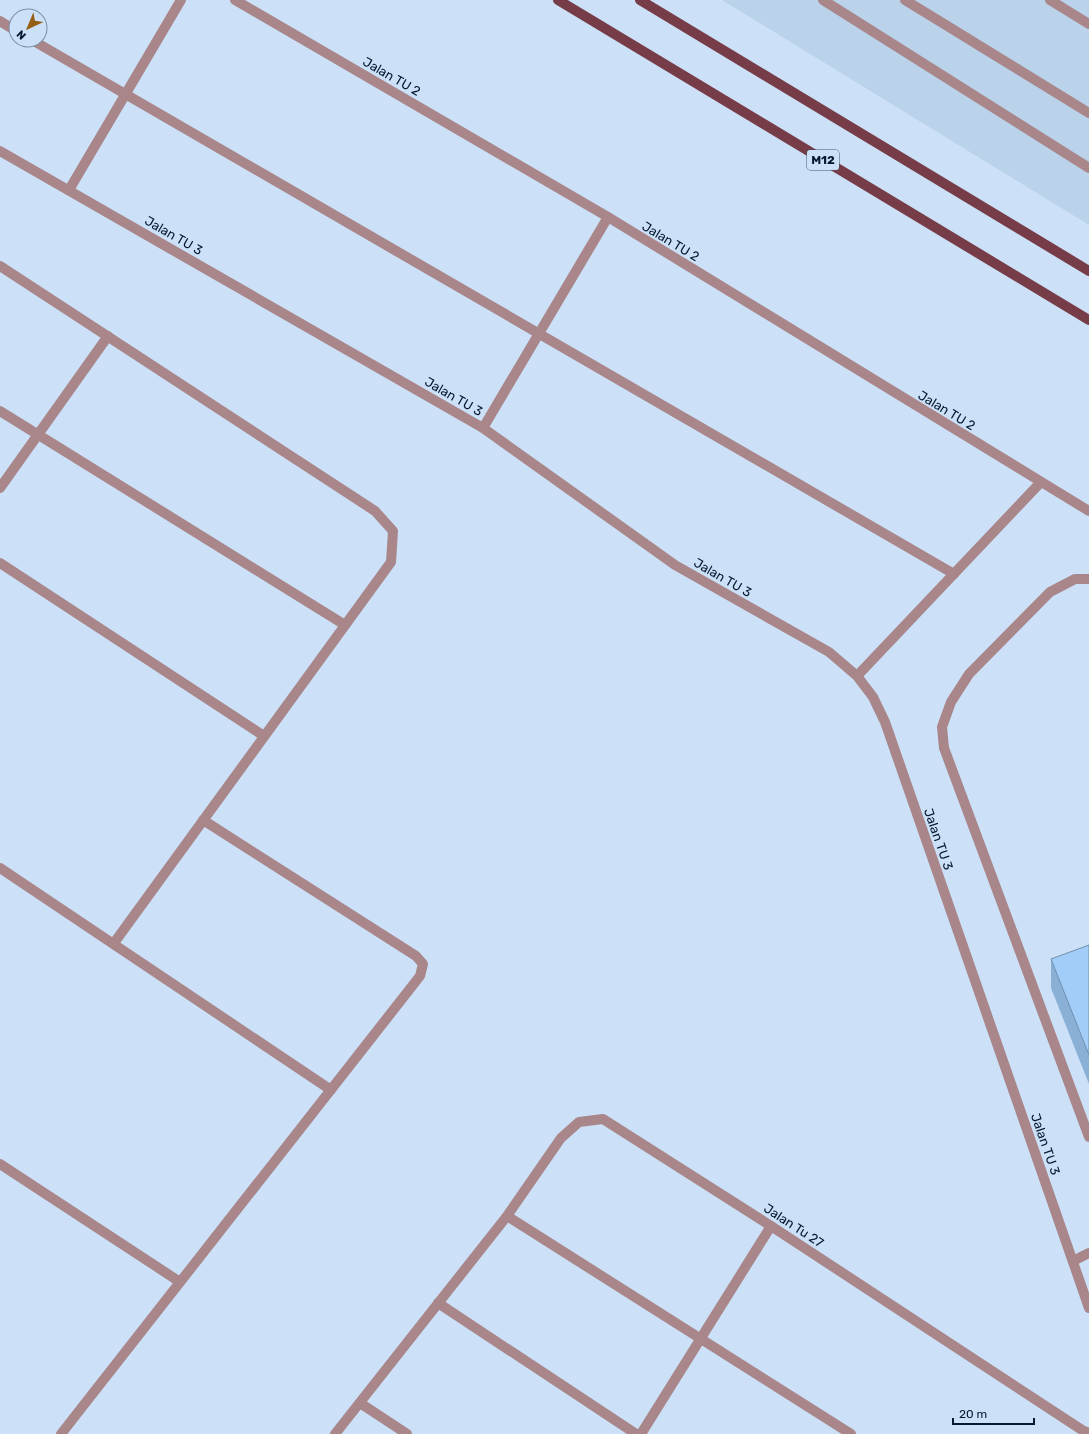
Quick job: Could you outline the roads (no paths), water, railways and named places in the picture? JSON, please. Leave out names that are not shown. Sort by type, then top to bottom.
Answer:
[{"type":"main road","name":"M12","points":[[558,0],[1089,320]]},
{"type":"main road","points":[[640,0],[1089,271]]},
{"type":"street","points":[[69,190],[181,0]]},
{"type":"street","name":"Jalan TU 2","points":[[235,0],[608,217],[1089,511]]},
{"type":"street","points":[[823,0],[1089,168]]},
{"type":"street","points":[[905,0],[1089,113]]},
{"type":"street","points":[[1050,0],[1089,24]]},
{"type":"street","points":[[46,48],[954,574]]},
{"type":"street","name":"Jalan TU 3","points":[[0,151],[483,428],[675,564],[829,652],[857,676],[872,697],[885,722],[1089,1308]]},
{"type":"street","points":[[483,428],[608,217]]},
{"type":"street","points":[[0,266],[375,511],[393,531],[390,562],[114,943]]},
{"type":"street","points":[[0,488],[108,336]]},
{"type":"street","points":[[0,411],[345,625]]},
{"type":"street","points":[[857,676],[1041,482]]},
{"type":"street","points":[[0,563],[264,736]]},
{"type":"street","points":[[1089,579],[1075,579],[1050,592],[974,668],[951,702],[942,727],[944,748],[1089,1137]]},
{"type":"street","points":[[61,1434],[420,976],[423,964],[416,956],[203,820]]},
{"type":"street","points":[[0,868],[332,1090]]},
{"type":"street","name":"Jalan Tu 27","points":[[335,1434],[507,1216],[561,1138],[579,1122],[603,1119],[772,1226],[1076,1426],[1089,1433]]},
{"type":"street","points":[[0,1164],[180,1282]]},
{"type":"street","points":[[507,1216],[851,1434]]},
{"type":"street","points":[[641,1434],[772,1226]]},
{"type":"street","points":[[1073,1261],[1089,1253]]},
{"type":"street","points":[[438,1303],[636,1434]]},
{"type":"street","points":[[360,1403],[407,1434]]}]
